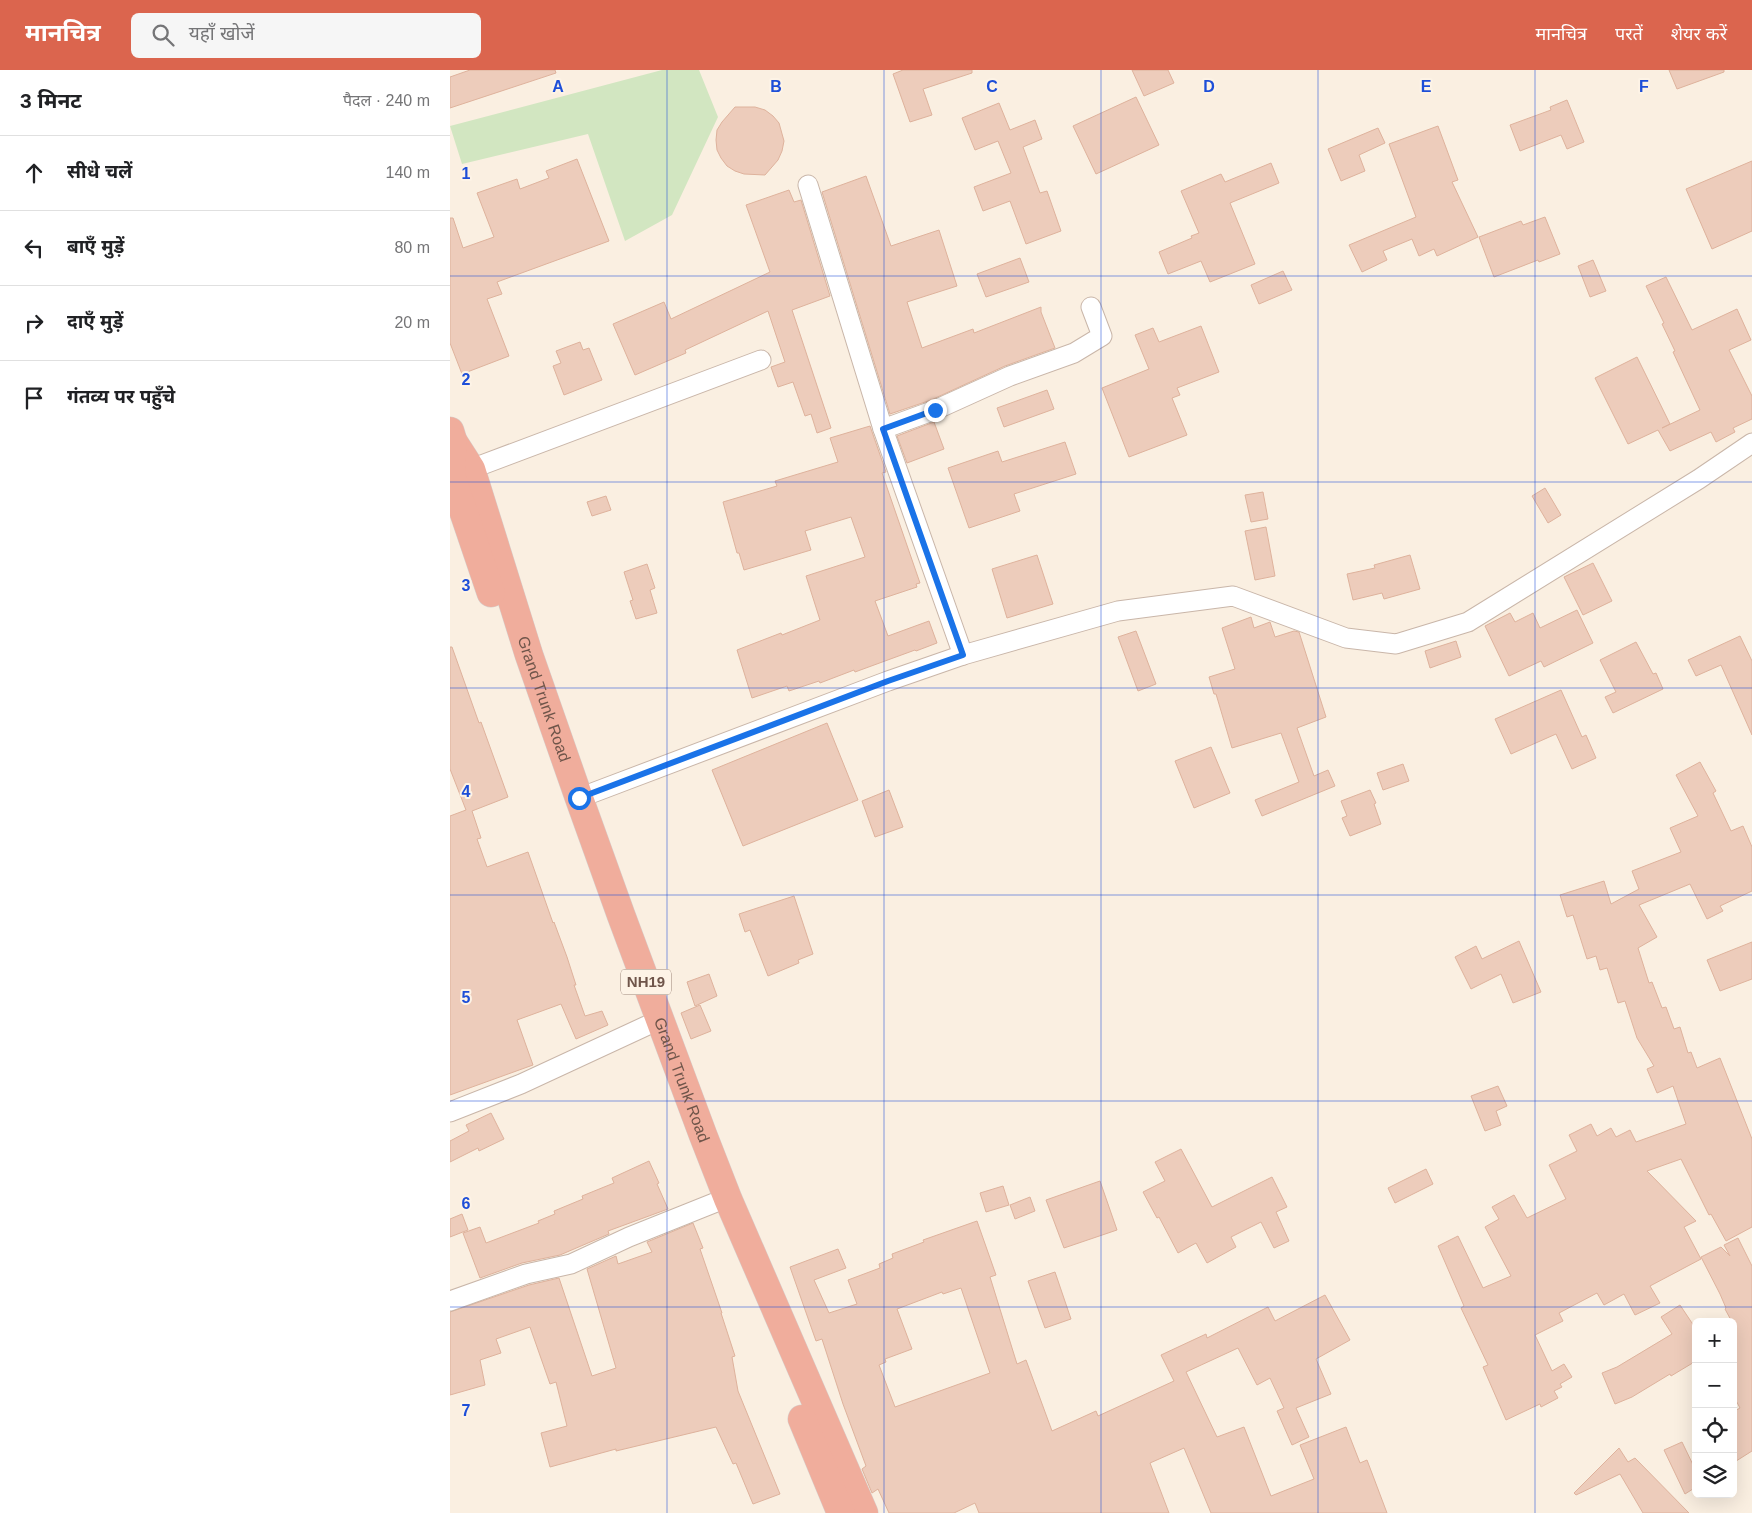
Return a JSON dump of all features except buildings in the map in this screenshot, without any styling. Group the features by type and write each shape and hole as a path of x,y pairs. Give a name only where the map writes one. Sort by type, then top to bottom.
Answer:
{"highway":[{"name":"Grand Trunk Road","path":"452,436 471,469 530,655 579,798 728,1199 864,1513"},
{"name":"Grand Trunk Road","path":"452,436 451,475 562,803 714,1203 841,1513"}],"street":[{"path":"808,186 883,429 963,655"},
{"path":"883,429 935,410 1010,376 1074,353 1102,336 1091,307"},
{"path":"471,469 761,360"},
{"path":"579,798 888,681 963,655 1118,611 1233,596 1346,638 1396,644 1468,622 1690,484 1752,443"},
{"path":"450,1112 521,1084 646,1026"},
{"path":"450,1301 526,1274 571,1264 714,1203"}],"green space":[{"path":"662,70 699,70 718,117 672,215 625,241 588,134 462,164 450,126"}],"route":[{"path":"579,798 888,681 963,655 883,429 935,410"}]}
